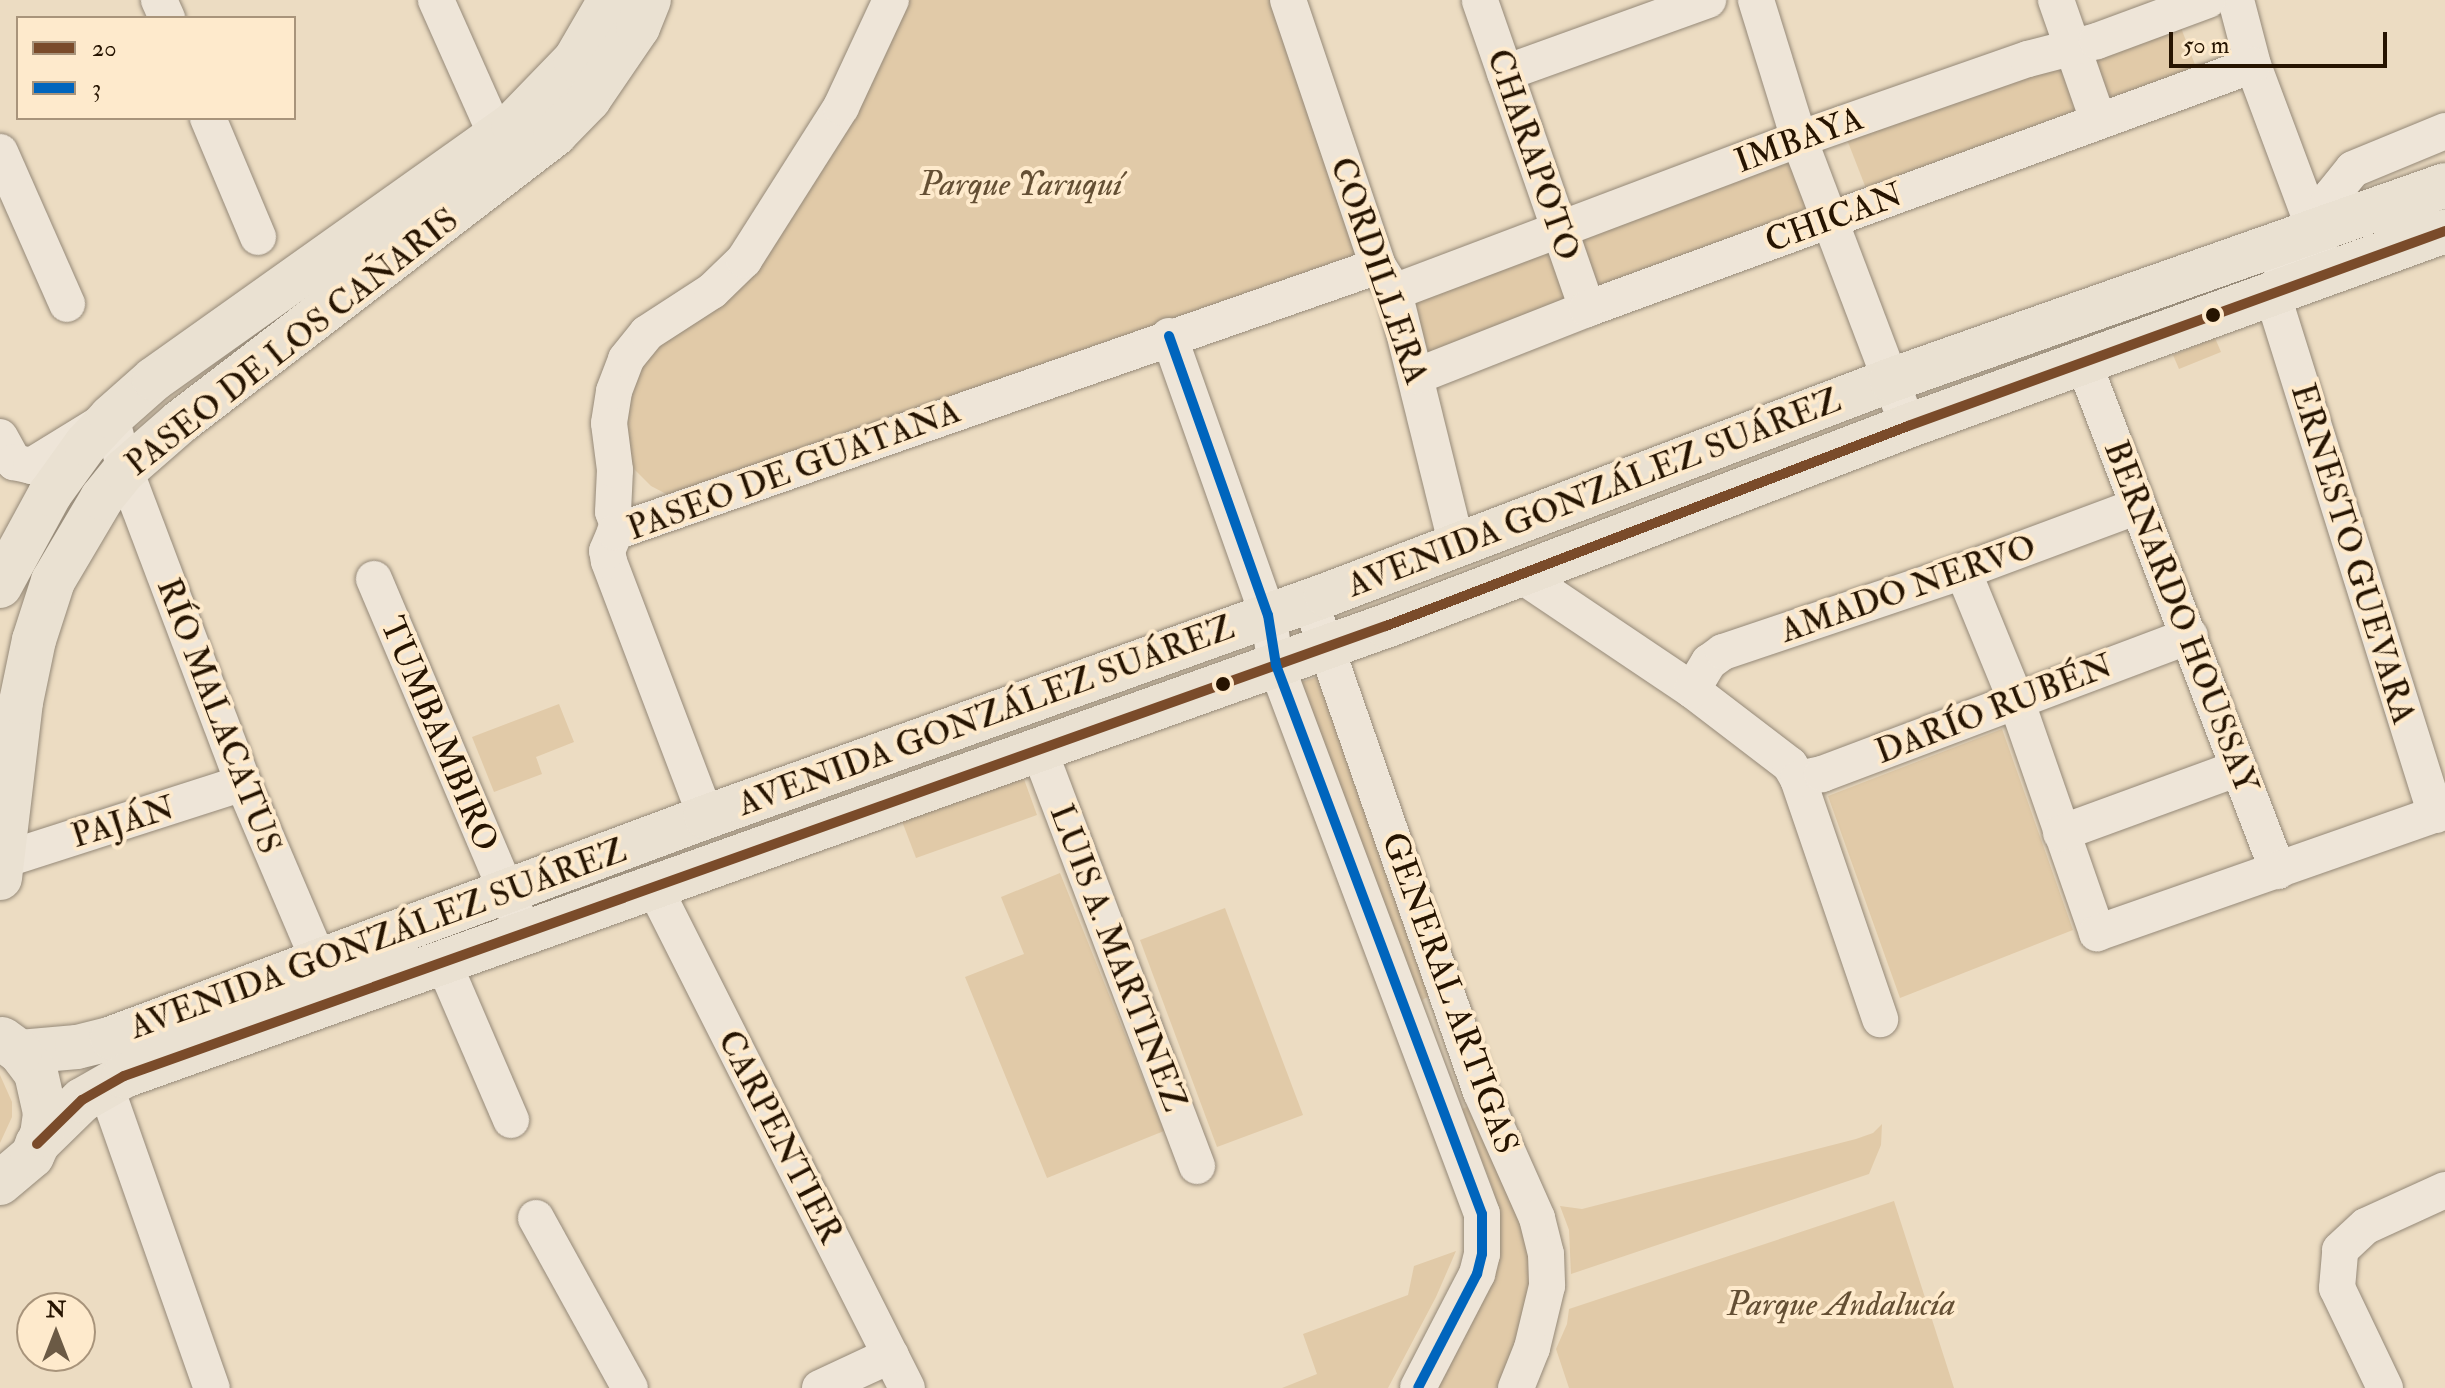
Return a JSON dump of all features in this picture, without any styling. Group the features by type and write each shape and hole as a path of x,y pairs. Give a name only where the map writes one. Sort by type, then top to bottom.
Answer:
{"main road":[{"name":"PASEO DE LOS CAÑARIS","path":"0,586 16,537 86,444 111,417 154,379 496,135 536,102 575,60 610,0"},
{"name":"PASEO DE LOS CAÑARIS","path":"1,866 21,702 34,640 53,581 95,507 125,470 180,422 555,134 589,99 638,27 649,0"},
{"name":"AVENIDA GONZÁLEZ SUÁREZ","path":"10,1045 77,1047 112,1038 505,890 1310,601 1891,380 2445,185"},
{"name":"AVENIDA GONZÁLEZ SUÁREZ","path":"23,1161 82,1100 105,1085 1276,665 1521,575 1908,426 2445,231"},
{"path":"0,1203 45,1113 43,1091 36,1073 10,1045"}],"street":[{"path":"436,0 496,135"},
{"path":"619,529 613,512 615,470 609,423 614,391 626,359 647,333 712,291 744,260 841,107 891,0"},
{"name":"CORDILLERA","path":"1288,0 1417,376 1457,546"},
{"path":"1505,73 1708,0"},
{"path":"1756,0 1799,139 1908,426"},
{"path":"2056,0 2098,120"},
{"name":"IMBAYA","path":"1386,279 1559,231 1799,139 2074,45 2097,41 2208,0"},
{"path":"2236,0 2253,65 2331,273"},
{"name":"CHARAPOTO","path":"1480,1 1587,309"},
{"name":"CHICAN","path":"1417,376 1587,309 2253,65"},
{"path":"209,120 258,237"},
{"path":"2272,293 2315,230 2332,195 2353,169 2445,131"},
{"path":"0,152 67,304"},
{"name":"PASEO DE GUATANA","path":"706,817 609,561 610,541 619,529 1169,336 1386,279"},
{"name":"ERNESTO GUEVARA","path":"2272,293 2440,813"},
{"name":"GENERAL ARTIGAS","path":"1169,336 1268,615 1276,665 1482,1214 1482,1254 1466,1296 1418,1388"},
{"name":"BERNARDO HOUSSAY","path":"2084,364 2278,871"},
{"path":"0,437 14,462 31,466 111,417"},
{"name":"RÍO MALACATUS","path":"111,417 125,470 243,783 318,959"},
{"name":"AMADO NERVO","path":"1692,690 1709,662 1723,652 1963,571 2138,506"},
{"path":"1963,571 2016,700 2097,933 2440,813"},
{"path":"1521,575 1692,690 1768,745 1790,765 1798,779 1880,1019"},
{"name":"TUMBAMBIRO","path":"374,579 524,933"},
{"name":"GENERAL ARTIGAS","path":"1310,601 1481,1092 1537,1218 1546,1254 1547,1286 1532,1348 1516,1388"},
{"name":"DARÍO RUBÉN","path":"1798,779 1822,774 2190,636"},
{"name":"LUIS A. MARTINEZ","path":"1039,750 1197,1166"},
{"path":"2061,833 2239,768"},
{"name":"PAJÁN","path":"1,866 243,783"},
{"name":"CARPENTIER","path":"654,887 907,1388"},
{"path":"443,962 511,1120"},
{"path":"105,1085 212,1388"},
{"path":"1443,1106 1481,1092"},
{"path":"2385,1388 2337,1288 2340,1250 2366,1226 2445,1190"},
{"path":"536,1218 630,1388"},
{"path":"1532,1348 1545,1388"},
{"path":"820,1388 891,1355"}],"green space":[{"name":"Parque Yaruquí","path":"902,0 1282,0 1370,261 672,497 651,486 634,469 624,448 626,398 636,366 689,315"},
{"path":"2180,25 2197,70 2103,101 2087,57"},
{"path":"2063,58 2081,115 1867,191 1846,137"},
{"path":"1795,150 1819,215 1593,298 1570,231"},
{"path":"1551,249 1573,304 1430,356 1410,302"},
{"path":"2215,338 2221,352 2179,369 2173,355"},
{"path":"1324,675 1433,994 1415,1004 1298,683"},
{"path":"559,704 574,742 536,757 542,774 494,792 472,737"},
{"path":"2002,729 2073,930 1900,998 1828,796"},
{"path":"1021,771 1037,815 916,858 900,816"},
{"path":"1060,873 1164,1131 1047,1178 965,977 1024,954 1001,897"},
{"path":"1225,908 1303,1115 1217,1147 1140,940"},
{"path":"0,1075 12,1102 12,1117 0,1143"},
{"path":"1472,1105 1530,1250 1532,1283 1527,1319 1496,1388 1434,1388 1497,1227 1493,1189 1462,1109"},
{"path":"1882,1124 1881,1145 1869,1174 1571,1274 1569,1230 1560,1206 1582,1209 1856,1139 1873,1133"},
{"name":"Parque Andalucía","path":"1894,1201 1954,1388 1569,1388 1556,1349 1567,1324 1569,1309"},
{"path":"1456,1251 1436,1297 1388,1388 1282,1388 1317,1374 1303,1334 1408,1295 1414,1266"}],"transit line":[{"name":"20","path":"37,1144 82,1100 124,1076 1386,626 1908,426 2445,231"},
{"name":"3","path":"1169,336 1268,615 1276,665 1482,1214 1482,1254 1477,1274 1418,1388"}]}
